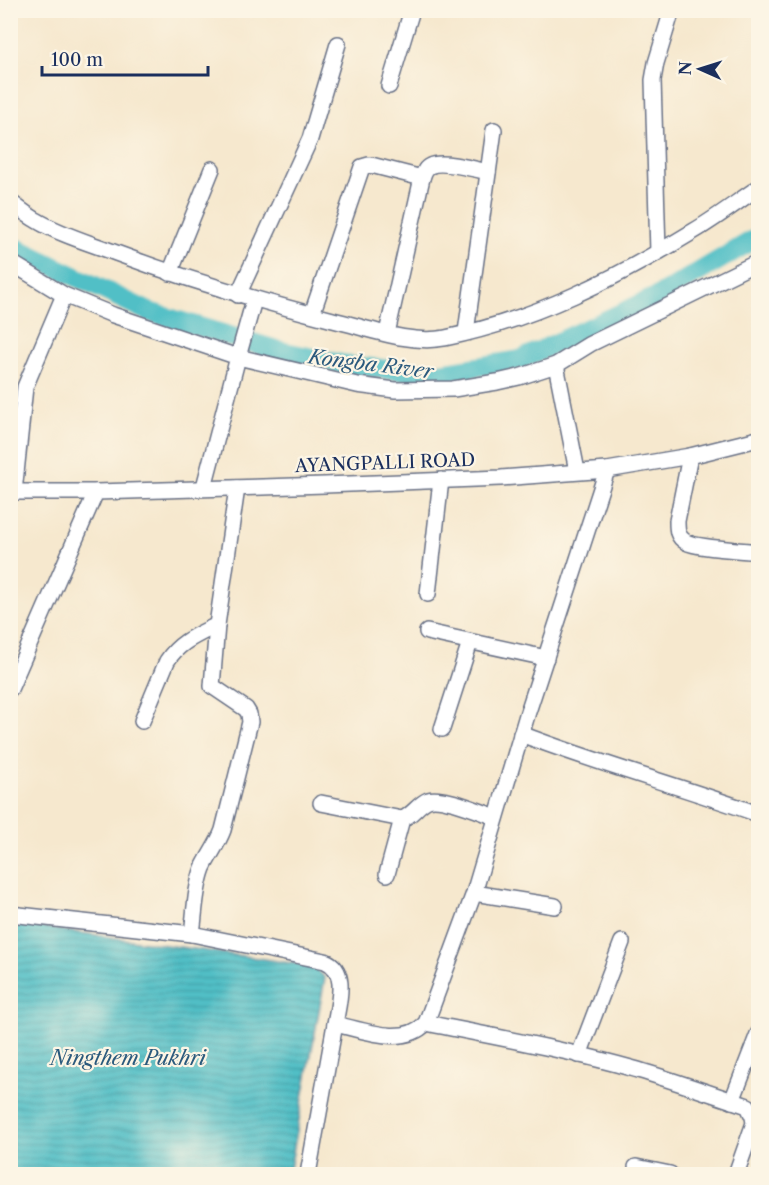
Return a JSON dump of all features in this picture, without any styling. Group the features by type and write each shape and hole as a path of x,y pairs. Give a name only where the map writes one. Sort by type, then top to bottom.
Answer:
{"street":[{"path":"388,86 412,10"},
{"path":"658,252 653,80 672,10"},
{"path":"237,295 310,139 338,44"},
{"path":"466,332 494,130"},
{"path":"387,333 422,178 429,166 440,164 488,172"},
{"path":"312,314 362,167 375,166 422,178"},
{"path":"170,273 212,169"},
{"path":"10,202 37,221 72,237 237,295 253,305 312,314 387,333 428,339 466,332 533,312 576,295 696,230 759,188"},
{"path":"10,262 64,295 113,315 357,385 406,390 453,389 489,384 556,365 591,344 759,262"},
{"path":"12,492 16,405 64,295"},
{"path":"204,487 253,305"},
{"path":"556,365 577,471"},
{"name":"AYANGPALLI ROAD","path":"12,492 237,488 441,480 607,470 690,456 759,439"},
{"path":"690,456 677,521 680,537 693,544 759,552"},
{"path":"335,1024 397,1037 419,1031 426,1023 474,892 521,734 607,470"},
{"path":"428,594 441,480"},
{"path":"192,934 198,885 204,865 220,840 250,722 246,709 212,686 217,625 237,488"},
{"path":"10,689 96,492"},
{"path":"142,721 173,652 192,637 217,625"},
{"path":"427,632 546,658"},
{"path":"442,729 470,642"},
{"path":"521,734 585,758 663,781 759,814"},
{"path":"321,803 402,819 410,816 421,805 433,799 441,799 496,817"},
{"path":"387,874 402,819"},
{"path":"474,892 555,906"},
{"path":"10,914 192,934 332,964 338,971 340,983 335,1024 308,1174"},
{"path":"579,1055 622,942"},
{"path":"426,1023 639,1070 748,1106 753,1117 752,1131 736,1174"},
{"path":"732,1101 759,1034"},
{"path":"636,1167 670,1174"}],"water":[{"name":"Ningthem Pukhri","path":"11,923 313,966 325,978 289,1174 11,1174"}],"waterway":[{"name":"Kongba River","path":"10,245 149,312 280,351 351,366 433,374 520,360 660,295 758,237"}]}
